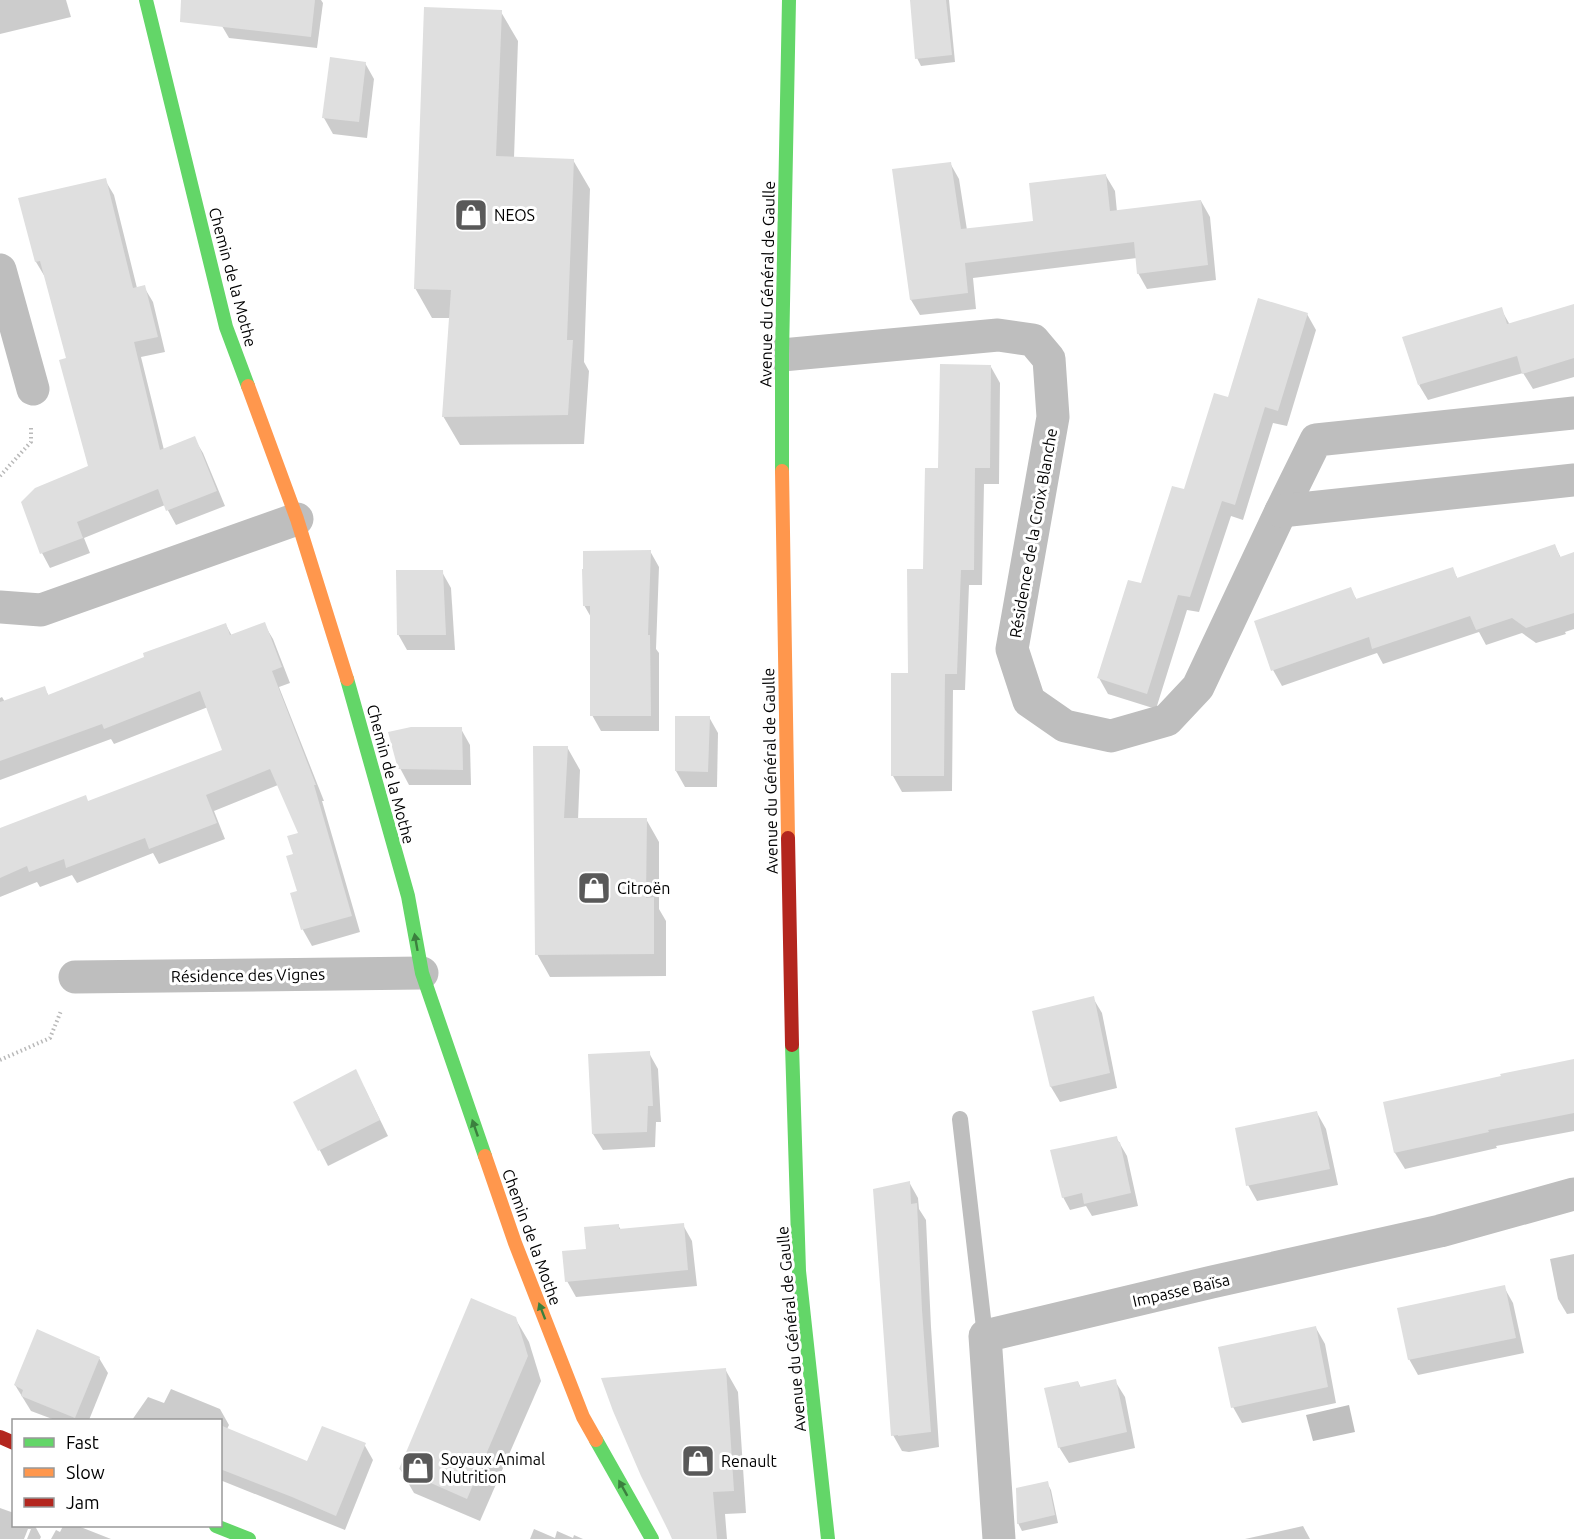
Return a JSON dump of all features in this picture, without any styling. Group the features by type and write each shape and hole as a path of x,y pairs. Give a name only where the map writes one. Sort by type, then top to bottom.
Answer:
{"street":[{"name":"Chemin de la Mothe","path":"146,0 226,327 297,519 353,699 408,896 422,973 515,1244 583,1417 652,1539"},
{"name":"Avenue du Général de Gaulle","path":"789,0 782,355 789,957 800,1271 828,1539"},
{"path":"0,270 33,389"},
{"name":"Résidence de la Croix Blanche","path":"782,355 998,335 1033,340 1049,360 1053,417 1012,649 1029,701 1065,726 1111,736 1167,720 1198,687 1316,440 1574,413"},
{"path":"1281,511 1574,480"},
{"path":"0,582 2,594 0,607 41,610 297,519"},
{"name":"Résidence des Vignes","path":"75,977 422,973"},
{"name":"Impasse Baïsa","path":"986,1336 1440,1231 1574,1194"},
{"path":"986,1336 999,1539"},
{"path":"219,1527 249,1539"}],"lane":[{"path":"960,1119 986,1336"}],"path":[{"path":"0,476 31,442 33,389"},
{"path":"0,1060 50,1038 75,977"}],"shaded area":[{"path":"1349,1405 1355,1432 1313,1441 1306,1415"}],"building":[{"path":"181,0 315,0 311,37 180,22"},
{"path":"910,0 946,0 952,55 915,59"},
{"path":"424,7 502,10 496,156 574,159 567,340 573,340 568,415 442,417 451,290 414,289"},
{"path":"330,57 366,62 359,122 322,118"},
{"path":"951,162 961,229 1033,221 1029,183 1106,174 1110,211 1201,200 1208,265 1137,274 1134,242 965,263 968,293 910,300 892,169"},
{"path":"106,178 133,288 145,285 158,337 134,342 160,450 195,436 217,491 166,511 158,489 77,522 83,538 40,554 21,502 35,488 88,466 59,360 66,358 40,261 35,262 18,198"},
{"path":"1258,298 1308,313 1278,411 1265,407 1235,505 1222,501 1190,597 1178,595 1147,694 1097,678 1128,580 1141,583 1172,486 1184,489 1214,393 1228,397"},
{"path":"1574,304 1574,358 1522,374 1517,356 1418,385 1402,337 1502,307 1507,324"},
{"path":"940,364 991,365 990,468 975,468 974,570 961,570 957,674 945,674 944,776 891,776 891,673 908,673 907,569 923,569 925,468 938,468"},
{"path":"1555,544 1560,557 1574,552 1574,613 1526,628 1512,618 1476,630 1470,616 1372,649 1369,637 1271,671 1254,621 1351,587 1356,599 1453,567 1457,578"},
{"path":"651,550 648,635 650,635 651,716 590,716 590,606 583,606 583,551"},
{"path":"396,570 443,570 446,635 397,635"},
{"path":"265,622 282,667 272,671 316,785 314,785 352,916 301,930 290,893 297,891 286,856 293,854 287,836 298,833 270,769 206,795 217,823 149,849 145,838 66,868 64,859 29,872 27,866 0,878 0,828 86,795 88,801 222,750 200,691 104,729 102,724 0,761 0,702 45,686 48,695 144,657 143,653 226,623 230,635"},
{"path":"675,716 710,716 708,772 675,771"},
{"path":"411,727 462,727 463,770 398,769 388,732"},
{"path":"533,746 568,746 564,818 647,818 646,898 654,897 654,954 535,955"},
{"path":"1094,996 1110,1073 1050,1087 1032,1011"},
{"path":"650,1051 653,1106 648,1106 647,1132 592,1134 588,1054"},
{"path":"1574,1059 1574,1113 1488,1130 1489,1132 1394,1153 1383,1102"},
{"path":"356,1069 380,1120 318,1151 293,1102"},
{"path":"1317,1111 1330,1169 1246,1186 1235,1128"},
{"path":"1117,1136 1131,1193 1084,1204 1082,1193 1062,1198 1050,1150"},
{"path":"910,1181 911,1204 917,1203 931,1432 891,1436 873,1189"},
{"path":"684,1223 688,1270 565,1282 562,1251 586,1249 584,1227 619,1224 619,1229"},
{"path":"1505,1285 1516,1338 1408,1360 1397,1308"},
{"path":"471,1298 516,1317 528,1356 467,1499 399,1469"},
{"path":"1316,1326 1328,1387 1231,1408 1218,1347"},
{"path":"37,1329 100,1357 75,1418 21,1396 23,1390 14,1385"},
{"path":"726,1368 734,1491 713,1492 717,1539 672,1539 641,1476 601,1378"},
{"path":"1116,1379 1127,1432 1058,1448 1044,1388 1078,1381 1080,1387"},
{"path":"222,1426 307,1461 322,1426 366,1443 336,1516 222,1470"},
{"path":"1048,1481 1055,1515 1017,1524 1016,1488"}],"traffic: fast":[{"path":"146,0 226,327 248,386"},
{"path":"782,471 789,0"},
{"path":"347,679 408,896 422,973 485,1156"},
{"path":"792,1045 799,1271 828,1539"},
{"path":"596,1440 652,1539"},
{"path":"219,1527 249,1539"}],"traffic: slow":[{"path":"248,386 297,519 347,679"},
{"path":"782,471 788,838"},
{"path":"485,1156 515,1243 583,1417 596,1440"}],"traffic: jam":[{"path":"788,838 792,1045"},
{"path":"0,1437 12,1442"}],"place":[{"name":"NEOS","path":"471,215"},
{"name":"Citroën","path":"594,888"},
{"name":"Renault","path":"698,1461"},
{"name":"Soyaux Animal Nutrition","path":"418,1468"}]}
